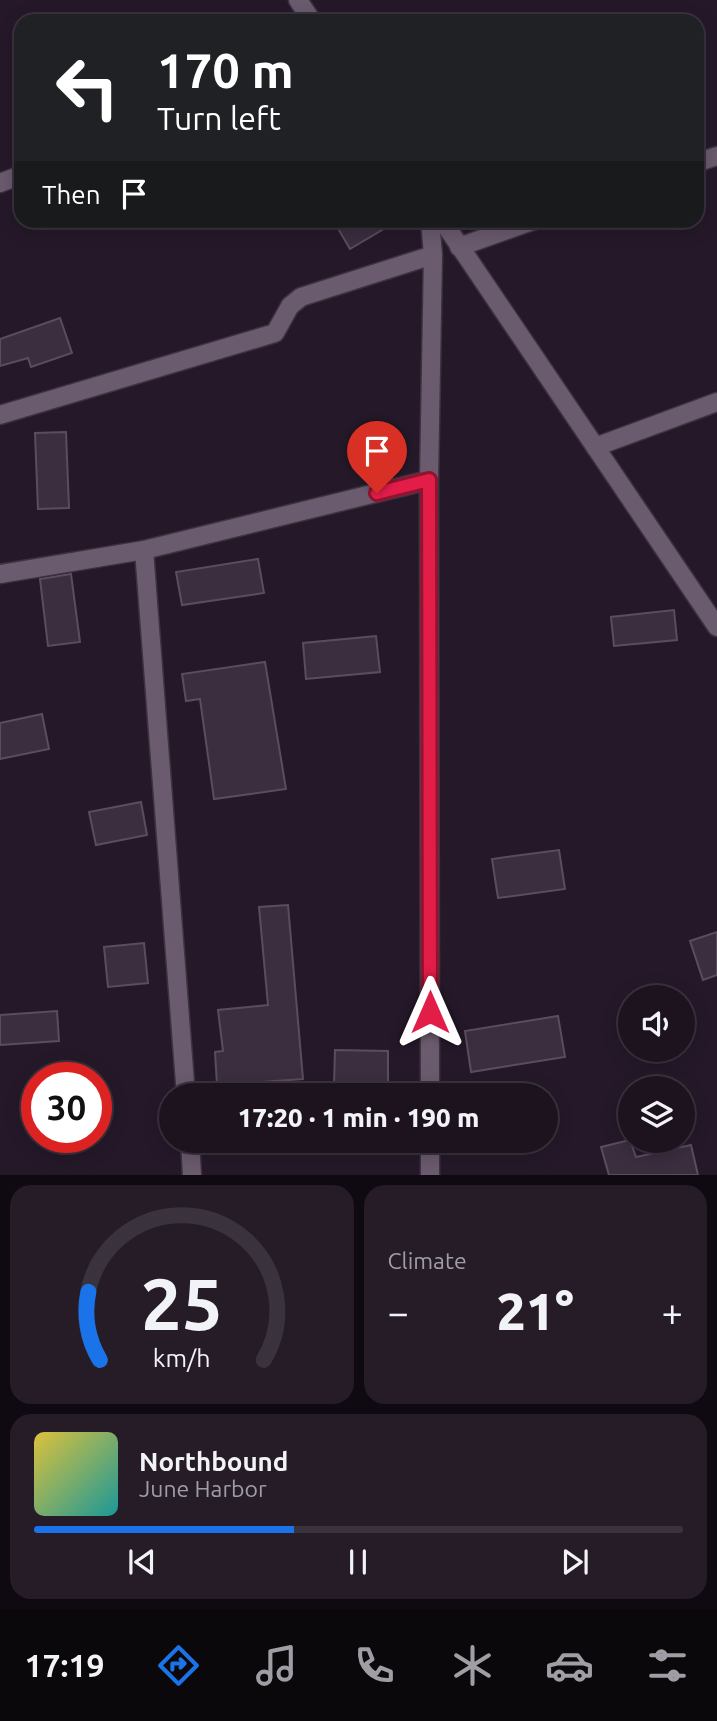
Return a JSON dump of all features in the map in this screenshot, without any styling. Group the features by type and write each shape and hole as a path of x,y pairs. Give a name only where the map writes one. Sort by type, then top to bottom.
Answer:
{"street":[{"path":"430,1083 429,480 433,255 431,228"},
{"path":"447,228 717,627"},
{"path":"460,247 513,228"},
{"path":"0,415 275,333 290,306 301,297 433,255"},
{"path":"595,447 717,402"},
{"path":"0,574 144,550 429,480"},
{"path":"144,550 185,1083"},
{"path":"191,1153 192,1175"},
{"path":"430,1153 430,1175"}],"building":[{"path":"338,228 385,228 350,249"},
{"path":"60,318 72,353 31,367 28,358 0,366 0,339"},
{"path":"66,432 69,508 38,509 35,433"},
{"path":"258,559 264,593 182,605 176,572"},
{"path":"71,574 80,642 48,646 40,579"},
{"path":"674,610 677,640 614,646 611,617"},
{"path":"376,636 380,672 306,679 303,643"},
{"path":"265,662 286,789 214,799 200,699 186,701 182,674"},
{"path":"42,714 49,749 0,759 0,723"},
{"path":"141,802 147,835 96,845 89,812"},
{"path":"559,850 565,889 498,898 492,859"},
{"path":"288,905 303,1079 217,1083 215,1052 223,1051 218,1010 268,1005 259,907"},
{"path":"717,932 717,975 703,980 690,941"},
{"path":"144,943 148,983 108,987 104,947"},
{"path":"57,1011 59,1041 0,1045 0,1015"},
{"path":"558,1016 565,1057 471,1072 465,1031"},
{"path":"335,1050 388,1051 388,1083 334,1083"},
{"path":"618,1143 618,1153 635,1153 636,1157 654,1153 693,1153 698,1175 609,1175 601,1147"}],"route":[{"path":"377,493 429,480 430,1012"}]}
